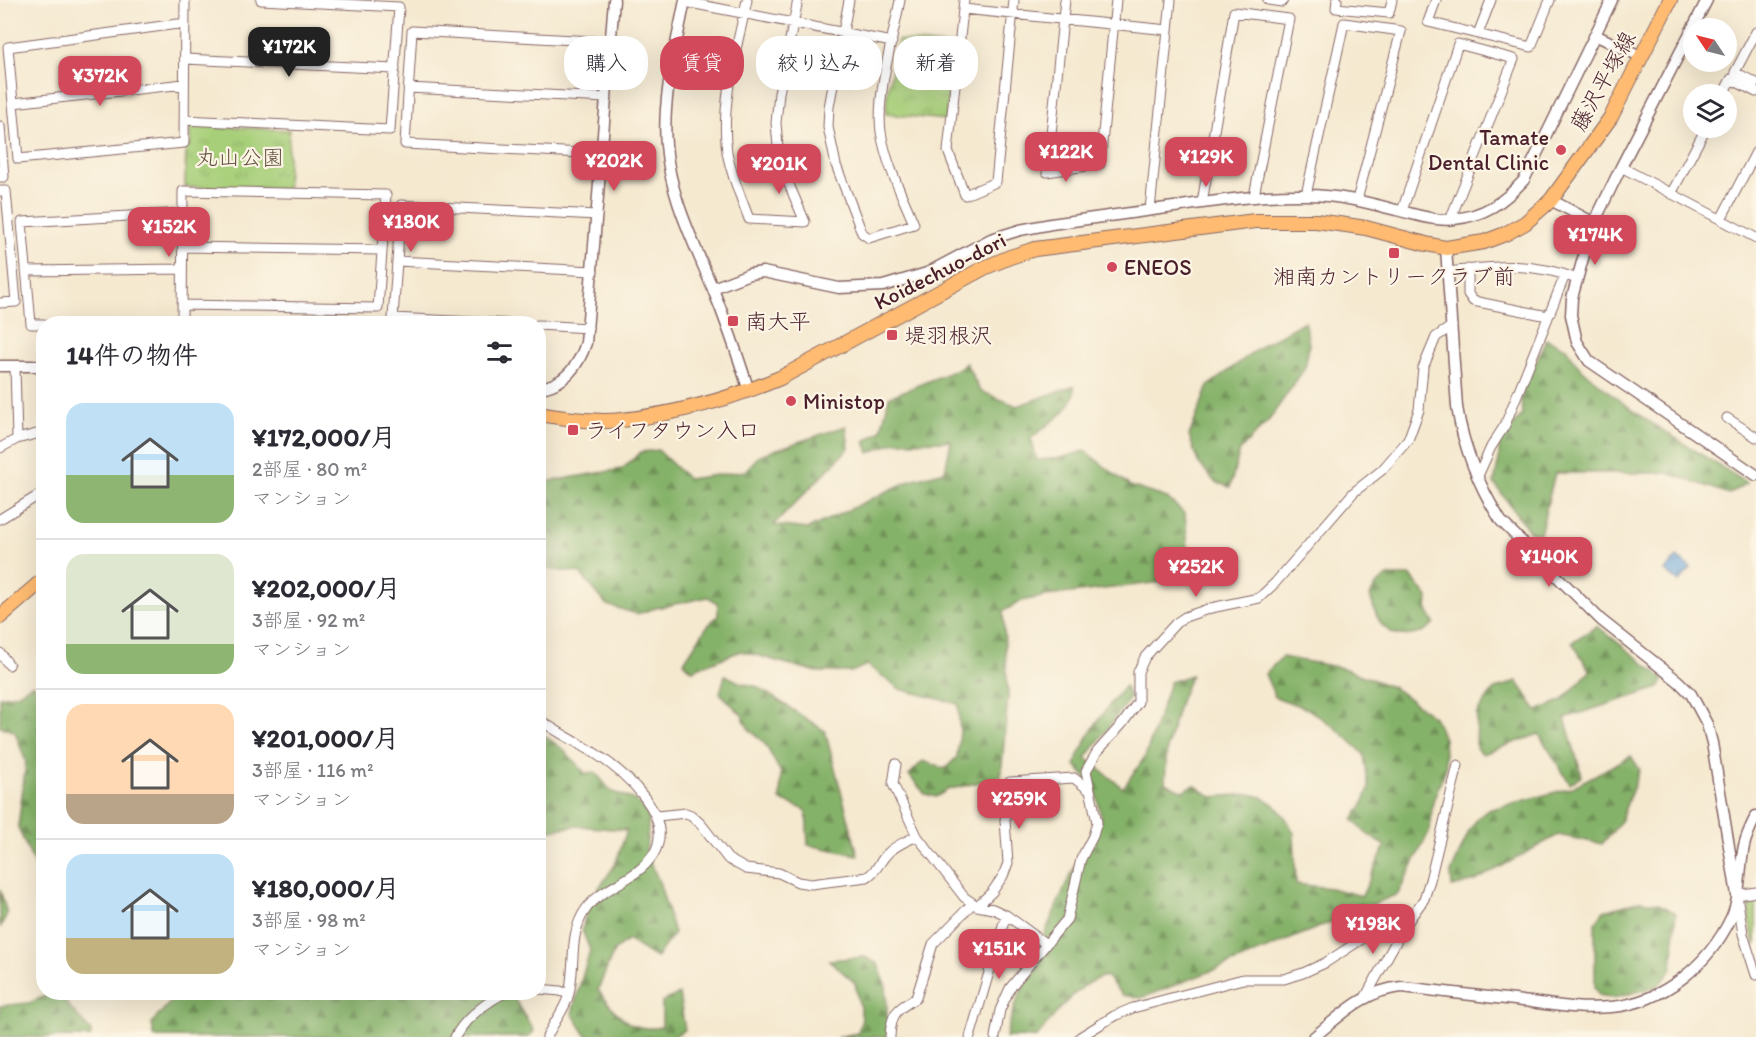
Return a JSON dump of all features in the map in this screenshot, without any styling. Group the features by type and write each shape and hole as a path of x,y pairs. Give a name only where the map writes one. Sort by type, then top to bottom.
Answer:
{"main road":[{"name":"藤沢平塚線","path":"1446,248 1484,242 1505,234 1525,224 1551,200 1611,117 1670,0"},
{"name":"Koidechuo-dori","path":"546,415 587,421 622,420 683,409 749,391 780,378 984,268 1035,249 1226,223 1286,220 1366,228 1446,248"},
{"path":"0,617 36,586"}],"street":[{"path":"185,0 185,23 185,59 184,143 18,159 8,47 185,23"},
{"path":"184,120 390,130 399,7 261,0"},
{"path":"612,36 614,0"},
{"path":"747,0 729,87 725,131 727,153 733,176 749,219 805,222 785,175 778,147 776,123 779,93 798,0"},
{"path":"849,0 829,107 828,127 836,165 862,233 869,238 914,224 886,152 881,132 880,112 883,90 900,0"},
{"path":"1014,0 1013,14 996,182 965,195 948,151 963,4 1013,14 1168,30"},
{"path":"1065,0 1047,172 1100,164 1116,0"},
{"path":"1150,210 1171,0"},
{"path":"1268,0 1282,2 1283,0"},
{"path":"1337,0 1336,8 1389,14 1392,0"},
{"path":"1436,0 1428,22 1531,47 1550,0"},
{"path":"1478,34 1491,0"},
{"path":"712,288 749,274 763,272 839,288 883,286 927,273 992,239 1020,230 1254,196 1306,195 1357,200 1429,218 1450,220 1472,217 1491,209 1509,197 1524,180 1612,0"},
{"path":"1707,0 1594,223 1576,279 1572,298 1572,322 1577,342 1589,361 1756,475"},
{"path":"749,391 712,288 678,209 670,177 665,117 685,1 892,42"},
{"path":"1202,203 1234,12 1289,18 1254,196"},
{"path":"1306,195 1344,23 1401,31 1357,200"},
{"path":"564,39 412,31 405,144 602,154"},
{"path":"1756,32 1735,72 1756,83"},
{"path":"1595,35 1642,57"},
{"path":"1402,211 1458,44 1514,59 1450,220"},
{"path":"185,59 395,69"},
{"path":"1728,84 1731,79 1756,92"},
{"path":"13,103 184,84"},
{"path":"408,88 607,98"},
{"path":"546,387 561,380 572,370 581,357 586,343 608,90"},
{"path":"0,126 4,177 0,177"},
{"path":"1671,194 1701,138"},
{"path":"1721,219 1756,152"},
{"path":"1621,167 1756,238"},
{"path":"0,192 6,191 16,302 0,303"},
{"path":"182,305 378,308 386,195 183,191 183,247 182,269 182,305 182,316"},
{"path":"1551,200 1594,223"},
{"path":"393,316 401,205 597,215"},
{"path":"36,324 31,324 22,222 183,213"},
{"path":"0,247 11,247"},
{"path":"183,247 382,250"},
{"path":"1446,248 1460,427 1488,502 1515,536 1600,620 1678,681 1691,694 1707,724 1712,743 1743,934 1756,975"},
{"path":"397,261 593,271"},
{"path":"1448,272 1502,265 1526,266 1552,270 1576,279"},
{"path":"26,271 182,269"},
{"path":"1468,269 1468,294 1473,301 1548,316"},
{"path":"1478,476 1491,447 1505,425 1565,275"},
{"path":"546,325 588,328"},
{"path":"995,1037 1000,1010 1010,988 1067,919 1081,859 1094,836 1097,822 1086,771 1097,752 1138,702 1138,672 1145,657 1176,623 1185,617 1211,608 1259,598 1275,584 1354,492 1382,470 1408,440 1419,410 1423,368 1436,337 1452,326"},
{"path":"0,366 36,366"},
{"path":"15,366 17,439"},
{"path":"1727,418 1756,437"},
{"path":"0,448 17,439 36,434"},
{"path":"0,519 36,497"},
{"path":"0,653 9,665"},
{"path":"546,725 611,765 651,805 657,816 659,832 654,853 638,871 596,898 586,908 574,936 569,994 566,1004 547,1037"},
{"path":"896,764 893,784 918,836 947,877 974,905 993,909 1006,915 1046,944"},
{"path":"1366,996 1404,927 1424,899 1458,765"},
{"path":"890,1037 891,1020 898,1008 916,998 933,944 974,905 992,892 1004,876 1008,863 1005,820 1010,782 1074,778 1089,790"},
{"path":"657,816 686,813 691,815 701,824 722,853 736,865 746,869 779,873 798,882 811,884 867,877 873,874 887,854 898,845 918,836"},
{"path":"1314,1037 1366,996 1389,988 1402,987 1587,1008 1624,1005 1658,994 1680,981 1696,967 1730,920 1737,895 1744,845 1756,816"},
{"path":"1737,895 1756,892"},
{"path":"970,1037 1006,915"},
{"path":"1080,1037 1114,1016 1133,1008 1243,979 1284,979 1303,973 1326,963 1376,930 1401,921 1404,927"},
{"path":"546,990 569,994"},
{"path":"455,1037 475,1013 492,1000"}],"green space":[{"path":"894,60 894,90 949,90 946,120 886,114 887,94"},
{"name":"丸山公園","path":"193,125 289,130 287,189 185,187 186,147 190,146 190,127"},
{"path":"1305,321 1309,344 1305,368 1269,420 1240,450 1230,487 1215,482 1198,462 1189,436 1208,386 1263,345"},
{"path":"1546,339 1566,348 1579,367 1648,421 1747,483 1729,494 1668,473 1555,473 1540,534 1529,531 1494,483 1499,459 1499,441 1522,415 1521,396"},
{"path":"966,363 980,391 1017,406 1074,386 1074,395 1066,409 1031,438 1037,460 1060,458 1085,451 1130,486 1167,498 1185,514 1190,571 1178,580 1046,596 1022,601 1003,611 1008,696 1001,777 947,790 936,797 925,794 909,775 923,761 945,769 957,757 960,732 958,704 900,689 867,665 851,672 817,672 741,651 692,670 684,662 706,628 718,615 718,604 708,597 637,614 607,605 580,573 546,569 546,482 622,469 641,452 658,450 688,479 745,471 760,455 846,426 849,448 774,525 808,529 911,480 945,471 951,441 895,442 869,453 865,441 881,431 889,397 958,369"},
{"path":"1388,576 1411,576 1428,598 1427,611 1434,623 1429,628 1417,634 1403,635 1389,631 1383,626 1370,596 1376,585"},
{"path":"1597,626 1664,679 1659,688 1565,718 1582,776 1570,784 1539,734 1483,754 1476,748 1477,713 1493,690 1517,681 1537,711 1563,700 1590,671 1572,642"},
{"path":"1282,657 1343,668 1394,688 1434,717 1439,726 1444,739 1446,768 1433,801 1429,832 1398,894 1240,960 1141,998 1122,995 1106,976 1096,979 1068,1000 1037,1037 1006,1037 1011,1018 1056,906 1101,816 1095,788 1075,765 1096,723 1125,686 1130,698 1086,758 1123,788 1145,757 1170,682 1191,675 1180,701 1167,748 1165,783 1183,791 1194,785 1212,797 1250,794 1262,797 1276,806 1294,833 1296,884 1330,888 1362,896 1385,846 1367,834 1353,820 1369,789 1364,754 1337,729 1308,709 1275,697 1265,674"},
{"path":"725,675 741,683 758,687 825,731 858,855 808,845 806,810 780,800 781,773 765,744 748,728 742,715 720,693"},
{"path":"33,684 36,687 36,868 18,828 26,762 15,732 0,726 0,697 17,694"},
{"path":"546,737 563,749 585,773 595,772 611,791 635,800 649,814 646,854 659,881 674,933 656,958 628,940 614,951 598,990 624,1020 640,1027 650,1028 662,1027 662,1002 679,994 685,1030 672,1037 587,1037 572,1013 590,950 582,930 589,902 615,865 627,830 575,826 546,831"},
{"path":"1631,756 1640,770 1619,824 1602,844 1558,835 1475,881 1452,887 1451,873 1470,829 1488,810 1571,788"},
{"path":"0,889 7,914 0,928"},
{"path":"1756,894 1756,946 1750,926 1749,912 1752,899"},
{"path":"1640,901 1657,903 1676,913 1672,969 1658,986 1614,998 1599,995 1595,988 1595,923 1604,911"},
{"path":"865,957 878,964 886,987 888,1037 837,1037 858,1033 862,1018 855,983 829,960"},
{"path":"36,1000 63,1000 91,1031 91,1037 0,1037 0,1006 29,1003"},
{"path":"172,1000 515,1000 534,1031 529,1037 154,1037 152,1023"}],"water":[{"path":"1677,557 1691,568 1679,582 1665,571"}],"place":[{"name":"Tamate Dental Clinic","path":"1561,150"},
{"name":"湘南カントリークラブ前","path":"1394,253"},
{"name":"ENEOS","path":"1112,267"},
{"name":"南大平","path":"733,321"},
{"name":"堤羽根沢","path":"892,335"},
{"name":"Ministop","path":"791,401"},
{"name":"ライフタウン入口","path":"573,430"}]}
